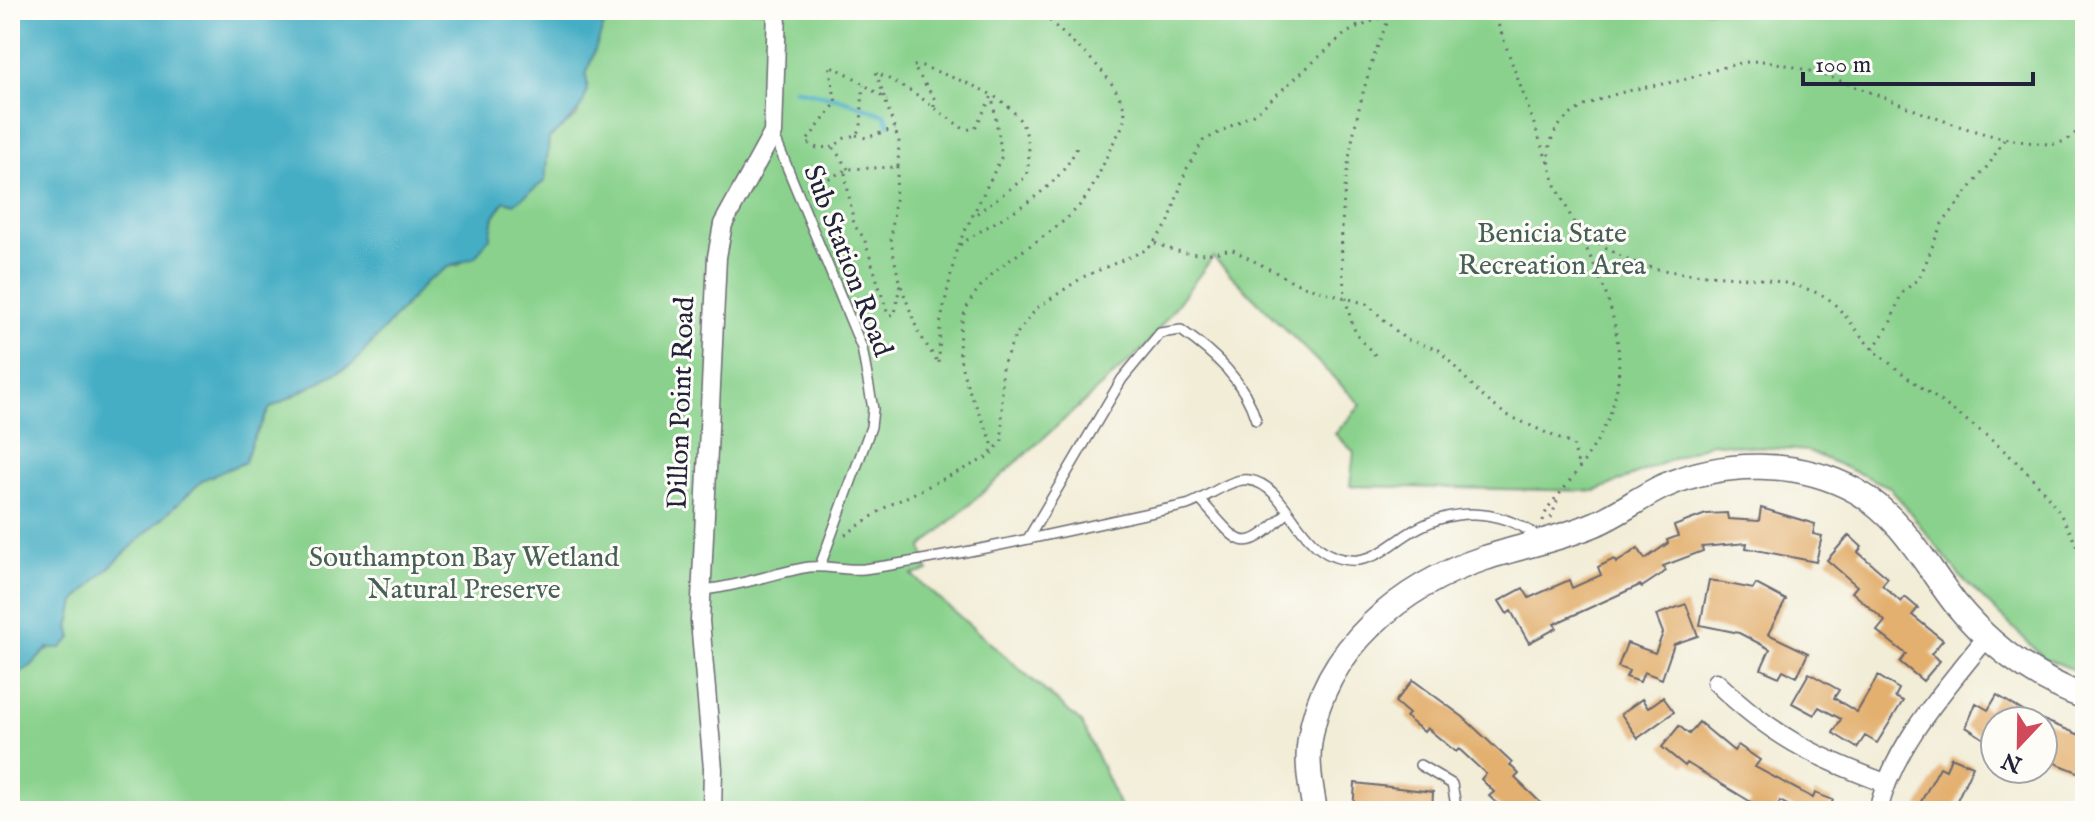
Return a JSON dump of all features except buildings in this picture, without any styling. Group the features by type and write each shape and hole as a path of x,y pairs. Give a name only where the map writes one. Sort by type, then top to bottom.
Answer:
{"street":[{"name":"Dillon Point Road","path":"712,811 713,769 701,653 717,257 723,224 773,133 777,10"},
{"path":"1315,811 1310,740 1322,697 1343,659 1369,625 1403,596 1442,574 1595,524 1636,500 1701,473 1747,466 1804,472 1856,491 1894,521 1986,638 2058,688 2085,697"},
{"path":"1878,811 1885,783 1918,724 1986,638"},
{"path":"1716,682 1748,713 1786,741 1885,783"}],"lane":[{"name":"Sub Station Road","path":"773,133 862,348 873,409 871,427 820,566"},
{"path":"1029,537 1122,379 1160,333 1181,330 1230,371 1249,396 1256,420"},
{"path":"702,590 736,587 769,575 820,566 859,569 1029,537 1201,501 1226,486 1249,480 1264,487 1314,546 1335,557 1357,560 1378,555 1432,522 1473,512 1520,523 1544,541"},
{"path":"1201,501 1238,540 1249,542 1258,540 1288,512"},
{"path":"1420,765 1452,784 1457,811"}],"path":[{"path":"990,456 992,442 960,362 960,332 967,306 999,267 1045,237 1078,208 1124,120 1121,102 1094,60 1061,35 1040,10"},
{"path":"1357,27 1360,10"},
{"path":"829,546 886,507 990,456 1002,440 1002,367 1015,336 1026,321 1066,287 1138,256 1155,243 1168,224 1186,170 1203,141 1257,112 1320,53 1357,27 1398,10"},
{"path":"1493,10 1551,170 1610,304 1619,355 1612,409 1598,441 1547,507 1544,541"},
{"path":"1375,355 1356,334 1347,297 1342,246 1350,154 1369,65 1391,15"},
{"path":"1551,170 1549,150 1558,127 1587,104 1625,91 1755,62 1767,61 1827,77 1981,134 2054,144 2066,141 2085,125"},
{"path":"863,85 861,126 856,135 833,147 817,148 806,139 836,103 829,65 863,85 887,100"},
{"path":"934,107 934,98 913,66 963,80 1012,108 1024,125 1029,166 1026,177 1016,188 969,219"},
{"path":"876,72 934,107 959,128 970,130 981,121 992,96 1002,156 957,247 940,325 939,364 918,332 900,283 891,242 899,142 876,72"},
{"path":"856,135 866,138 895,128"},
{"path":"1873,349 1890,324 1901,294 1920,277 1941,225 1990,163 2005,138"},
{"path":"957,247 985,226 1018,210 1044,192 1065,169 1078,145"},
{"path":"833,147 846,171 854,225 864,238 891,317 900,283"},
{"path":"800,192 846,171 898,167"},
{"path":"1576,227 1620,256 1647,266 1764,280 1822,295 1873,349 2009,454 2061,514 2085,571"},
{"path":"1155,243 1189,255 1210,255 1231,249 1300,285 1347,297 1381,314 1405,339 1439,350 1474,389 1505,414 1532,429 1566,439 1573,445 1579,468"}],"green space":[{"name":"Benicia State Recreation Area","path":"609,10 2085,10 2085,674 2044,658 1960,576 1890,487 1808,451 1711,443 1596,491 1350,486 1354,452 1335,434 1361,405 1213,257 1145,347 922,547 928,571 912,575 1082,723 1122,811 10,811 10,678 53,646 72,638 69,626 75,602 204,479 245,462 251,443 270,408 353,364 426,282 448,267 459,265 490,237 494,216 505,201 545,181 549,138 577,116 586,75"}],"water":[{"path":"10,10 609,10 586,75 583,103 571,119 549,138 545,181 514,204 505,201 494,216 490,237 475,257 448,267 426,282 353,364 270,408 251,443 245,462 204,479 75,602 69,628 72,638 61,648 48,648 31,666 10,678"}],"waterway":[{"path":"794,89 838,98 885,115 889,124"}],"park label":[{"name":"Southampton Bay Wetland Natural Preserve","path":"464,574"}]}
